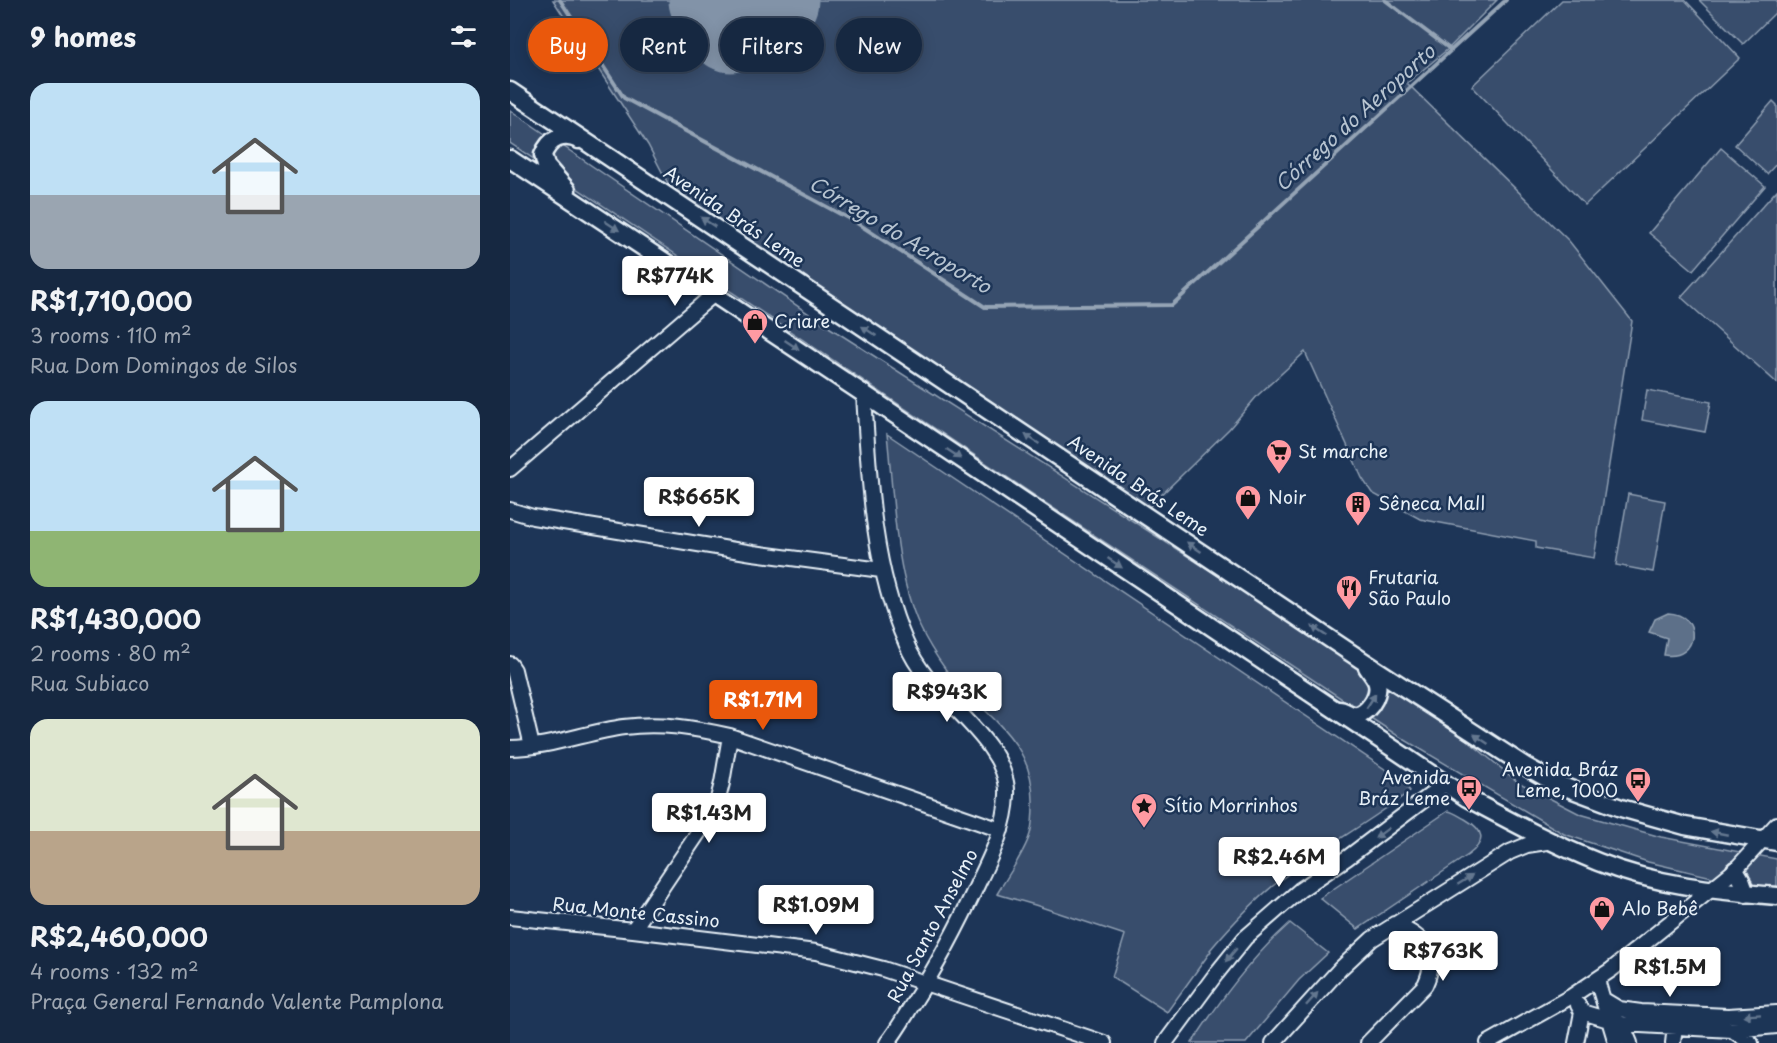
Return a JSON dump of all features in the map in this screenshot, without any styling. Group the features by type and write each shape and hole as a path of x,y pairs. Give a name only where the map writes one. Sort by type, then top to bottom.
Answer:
{"main road":[{"name":"Avenida Brás Leme","path":"510,91 1500,751 1557,784 1621,808 1666,821 1769,841"},
{"path":"588,210 546,166 543,155 553,141 563,136 571,136 606,154"},
{"path":"510,159 1445,784 1507,820 1599,863 1711,891 1777,896"},
{"path":"1332,709 1343,710 1354,715 1363,712 1373,703 1377,682 1363,661"},
{"path":"1735,870 1742,880 1746,894"}],"street":[{"path":"510,469 714,294"},
{"name":"Rua Santo Anselmo","path":"864,394 881,570 899,626 916,663 934,688 991,748 1005,779 1008,794 1001,830 963,916 926,983 887,1043"},
{"path":"510,510 533,518 765,555 881,570"},
{"path":"510,664 514,670 532,746"},
{"path":"510,748 532,746 625,727 666,725 698,729 730,736 1001,830"},
{"path":"633,930 718,799 730,736"},
{"path":"1165,1043 1245,938 1300,890 1347,858 1445,784"},
{"path":"1488,1043 1597,980 1711,891 1769,841 1777,824"},
{"path":"1273,1043 1340,969 1372,939 1510,852 1527,845 1553,841"},
{"name":"Rua Monte Cassino","path":"510,917 816,952 883,969 1104,1043"},
{"path":"1368,1043 1425,985 1430,974 1432,962 1429,951 1422,940 1395,924"},
{"path":"1597,980 1615,1023 1630,1043"},
{"path":"1572,996 1582,1012 1615,1023 1676,1021 1777,1026"},
{"path":"1604,1000 1626,1011 1676,1021"},
{"path":"1576,1043 1582,1012"},
{"path":"1730,1023 1777,1013"},
{"path":"1673,1043 1676,1021"},
{"path":"1615,1023 1616,1043"},
{"path":"1730,1023 1751,1043"}],"shaded area":[{"path":"553,0 712,0 724,18 720,18 720,72 824,72 824,18 748,18 775,0 1497,0 1448,49 1407,83 1569,241 1632,321 1594,558 1536,548 1536,541 1420,519 1372,493 1362,478 1305,352 1258,395 1229,429 1147,509 672,191 648,145 600,72 608,72 608,18 565,18"},
{"path":"1562,0 1685,0 1740,58 1585,205 1472,86"},
{"path":"1699,0 1777,0 1777,11 1743,44"},
{"path":"1773,101 1777,105 1777,163 1767,174 1735,145"},
{"path":"510,110 824,324 1272,610 1467,740 1518,782 1580,814 1661,837 1777,859 1777,888 1759,888 1648,862 1564,834 1395,734 1050,506 510,143"},
{"path":"1721,148 1765,186 1693,270 1649,233"},
{"path":"1777,190 1777,383 1681,297"},
{"path":"1647,390 1711,402 1705,432 1642,420"},
{"path":"887,434 1401,780 1410,791 1298,867 1263,894 1210,950 1167,1012 1112,977 1125,935 997,894 1028,841 1033,810 1031,780 1025,761 1015,744 1003,728 946,670 920,627 911,605 900,557"},
{"path":"1628,494 1665,501 1653,572 1616,565"},
{"path":"1668,613 1679,615 1687,621 1691,628 1690,645 1676,655 1664,655 1667,638 1649,632 1655,619"},
{"path":"1448,811 1471,823 1481,836 1478,845 1468,855 1358,929 1320,898"},
{"path":"1290,923 1328,953 1299,980 1246,1043 1192,1043 1237,980 1262,950"}],"waterway":[{"name":"Córrego do Aeroporto","path":"560,0 624,98 857,223 985,307 1172,305 1506,0"},
{"path":"1385,0 1451,50"}],"runway":[{"path":"712,0 731,29 775,0"}],"place":[{"name":"Criare","path":"755,345"},
{"name":"St marche","path":"1279,475"},
{"name":"Noir","path":"1248,521"},
{"name":"Sêneca Mall","path":"1358,527"},
{"name":"Frutaria São Paulo","path":"1349,611"},
{"name":"Avenida Bráz Leme, 1000","path":"1638,803"},
{"name":"Avenida Bráz Leme","path":"1469,811"},
{"name":"Sítio Morrinhos","path":"1144,829"},
{"name":"Alo Bebê","path":"1602,932"}]}
